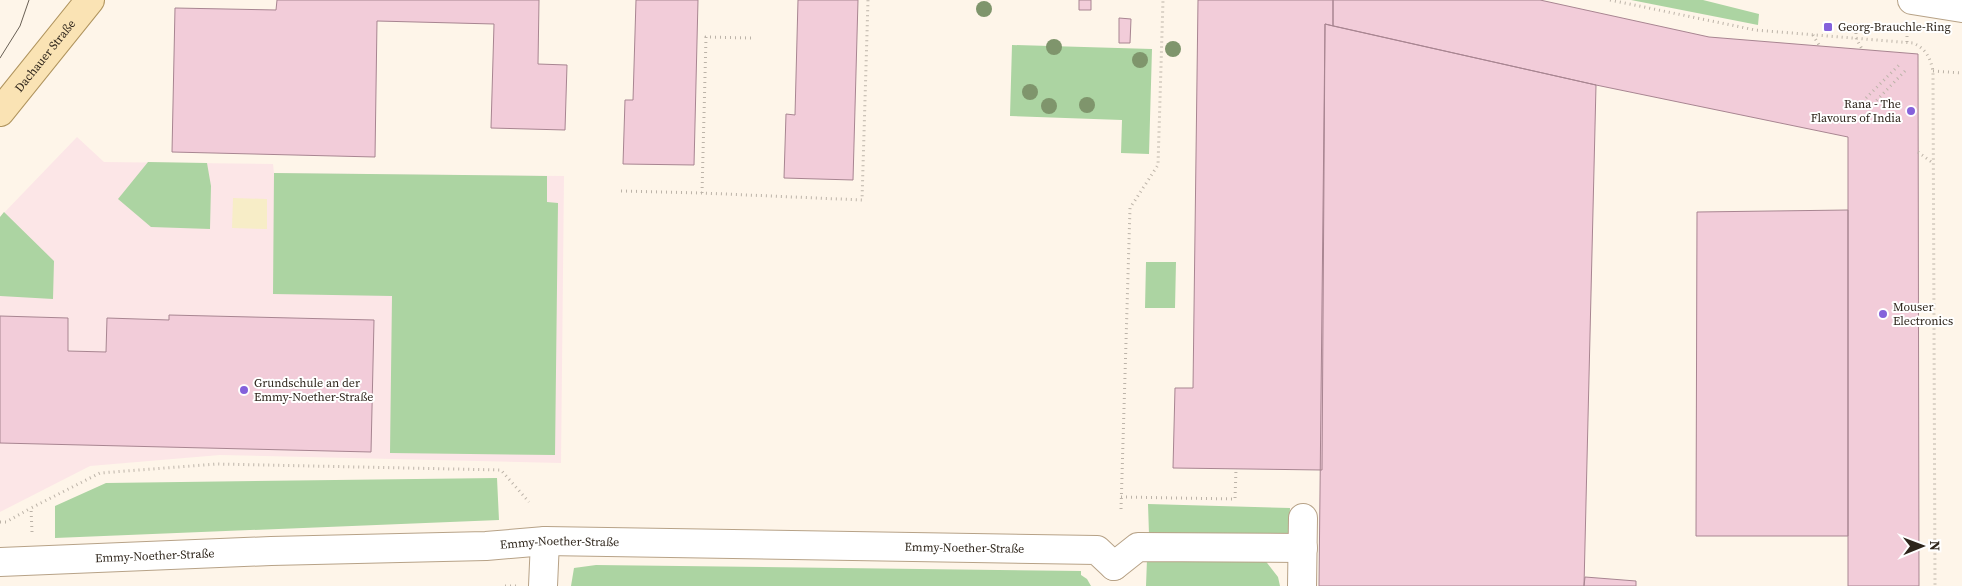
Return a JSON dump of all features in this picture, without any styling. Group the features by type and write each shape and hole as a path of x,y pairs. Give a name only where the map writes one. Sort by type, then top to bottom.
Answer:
{"main road":[{"name":"Dachauer Straße","path":"0,112 90,0"}],"street":[{"path":"1912,0 1962,8"},
{"path":"1302,586 1304,518"},
{"path":"543,586 544,541"},
{"name":"Emmy-Noether-Straße","path":"0,562 486,546 544,541 1097,550 1114,576"},
{"path":"1114,576 1138,547 1303,548"}],"path":[{"path":"621,191 862,200 868,0"},
{"path":"1121,509 1130,208 1158,165 1163,0"},
{"path":"1610,0 1755,30 1913,43 1927,54 1933,71 1935,586"},
{"path":"1856,23 1856,38 1862,49"},
{"path":"1813,35 1820,46"},
{"path":"702,193 706,37 751,38"},
{"path":"1866,98 1899,65"},
{"path":"1874,104 1905,71"},
{"path":"1933,71 1962,73"},
{"path":"1918,152 1934,164"},
{"path":"0,522 6,522 100,473 217,464 502,470 529,502"},
{"path":"1121,497 1235,499 1236,469"},
{"path":"31,508 32,560"}],"shaded area":[{"path":"77,137 104,162 273,164 274,173 564,176 561,463 220,455 90,466 0,512 0,217"}],"green space":[{"path":"1631,0 1703,0 1759,14 1758,25"},
{"path":"1012,45 1152,49 1149,154 1121,153 1122,120 1010,116"},
{"path":"148,162 207,163 211,186 210,229 151,227 118,199"},
{"path":"274,173 547,176 547,202 558,203 555,455 390,453 392,296 273,294"},
{"path":"4,212 54,261 53,299 0,296 0,217"},
{"path":"1146,262 1176,262 1175,308 1145,308"},
{"path":"497,478 499,520 55,538 55,506 106,483"},
{"path":"1148,504 1290,508 1289,537 1149,534"},
{"path":"1147,559 1264,559 1278,577 1280,586 1146,586"},
{"path":"596,565 1081,571 1081,575 1087,579 1091,586 571,586 574,568"}],"sand":[{"path":"233,198 267,199 267,229 232,228"}],"building":[{"path":"277,0 539,0 538,64 567,65 565,130 491,128 494,24 377,21 375,157 172,152 175,8 276,10"},
{"path":"636,0 698,0 694,165 623,164 625,100 633,100"},
{"path":"798,0 858,0 853,180 784,178 786,114 795,115"},
{"path":"1079,0 1091,0 1091,10 1079,10"},
{"path":"1198,0 1333,0 1333,26 1325,24 1322,470 1173,468 1175,388 1193,388"},
{"name":"Mouser Electronics","path":"1333,0 1540,0 1709,37 1918,54 1919,586 1848,586 1848,137 1596,85 1333,26"},
{"path":"1119,18 1131,19 1130,43 1119,43"},
{"path":"1325,24 1596,85 1584,586 1319,586"},
{"path":"1848,210 1848,536 1696,536 1697,212"},
{"path":"169,315 374,320 371,452 0,443 0,316 68,318 68,351 106,352 107,318 169,320"},
{"path":"1585,577 1636,581 1636,586 1584,586"}],"tram line":[{"path":"0,58 20,26 29,0"}],"place":[{"name":"Georg-Brauchle-Ring","path":"1828,27"},
{"name":"Rana - The Flavours of India","path":"1911,111"},
{"name":"Mouser Electronics","path":"1883,314"},
{"name":"Grundschule an der Emmy-Noether-Straße","path":"244,390"}]}
